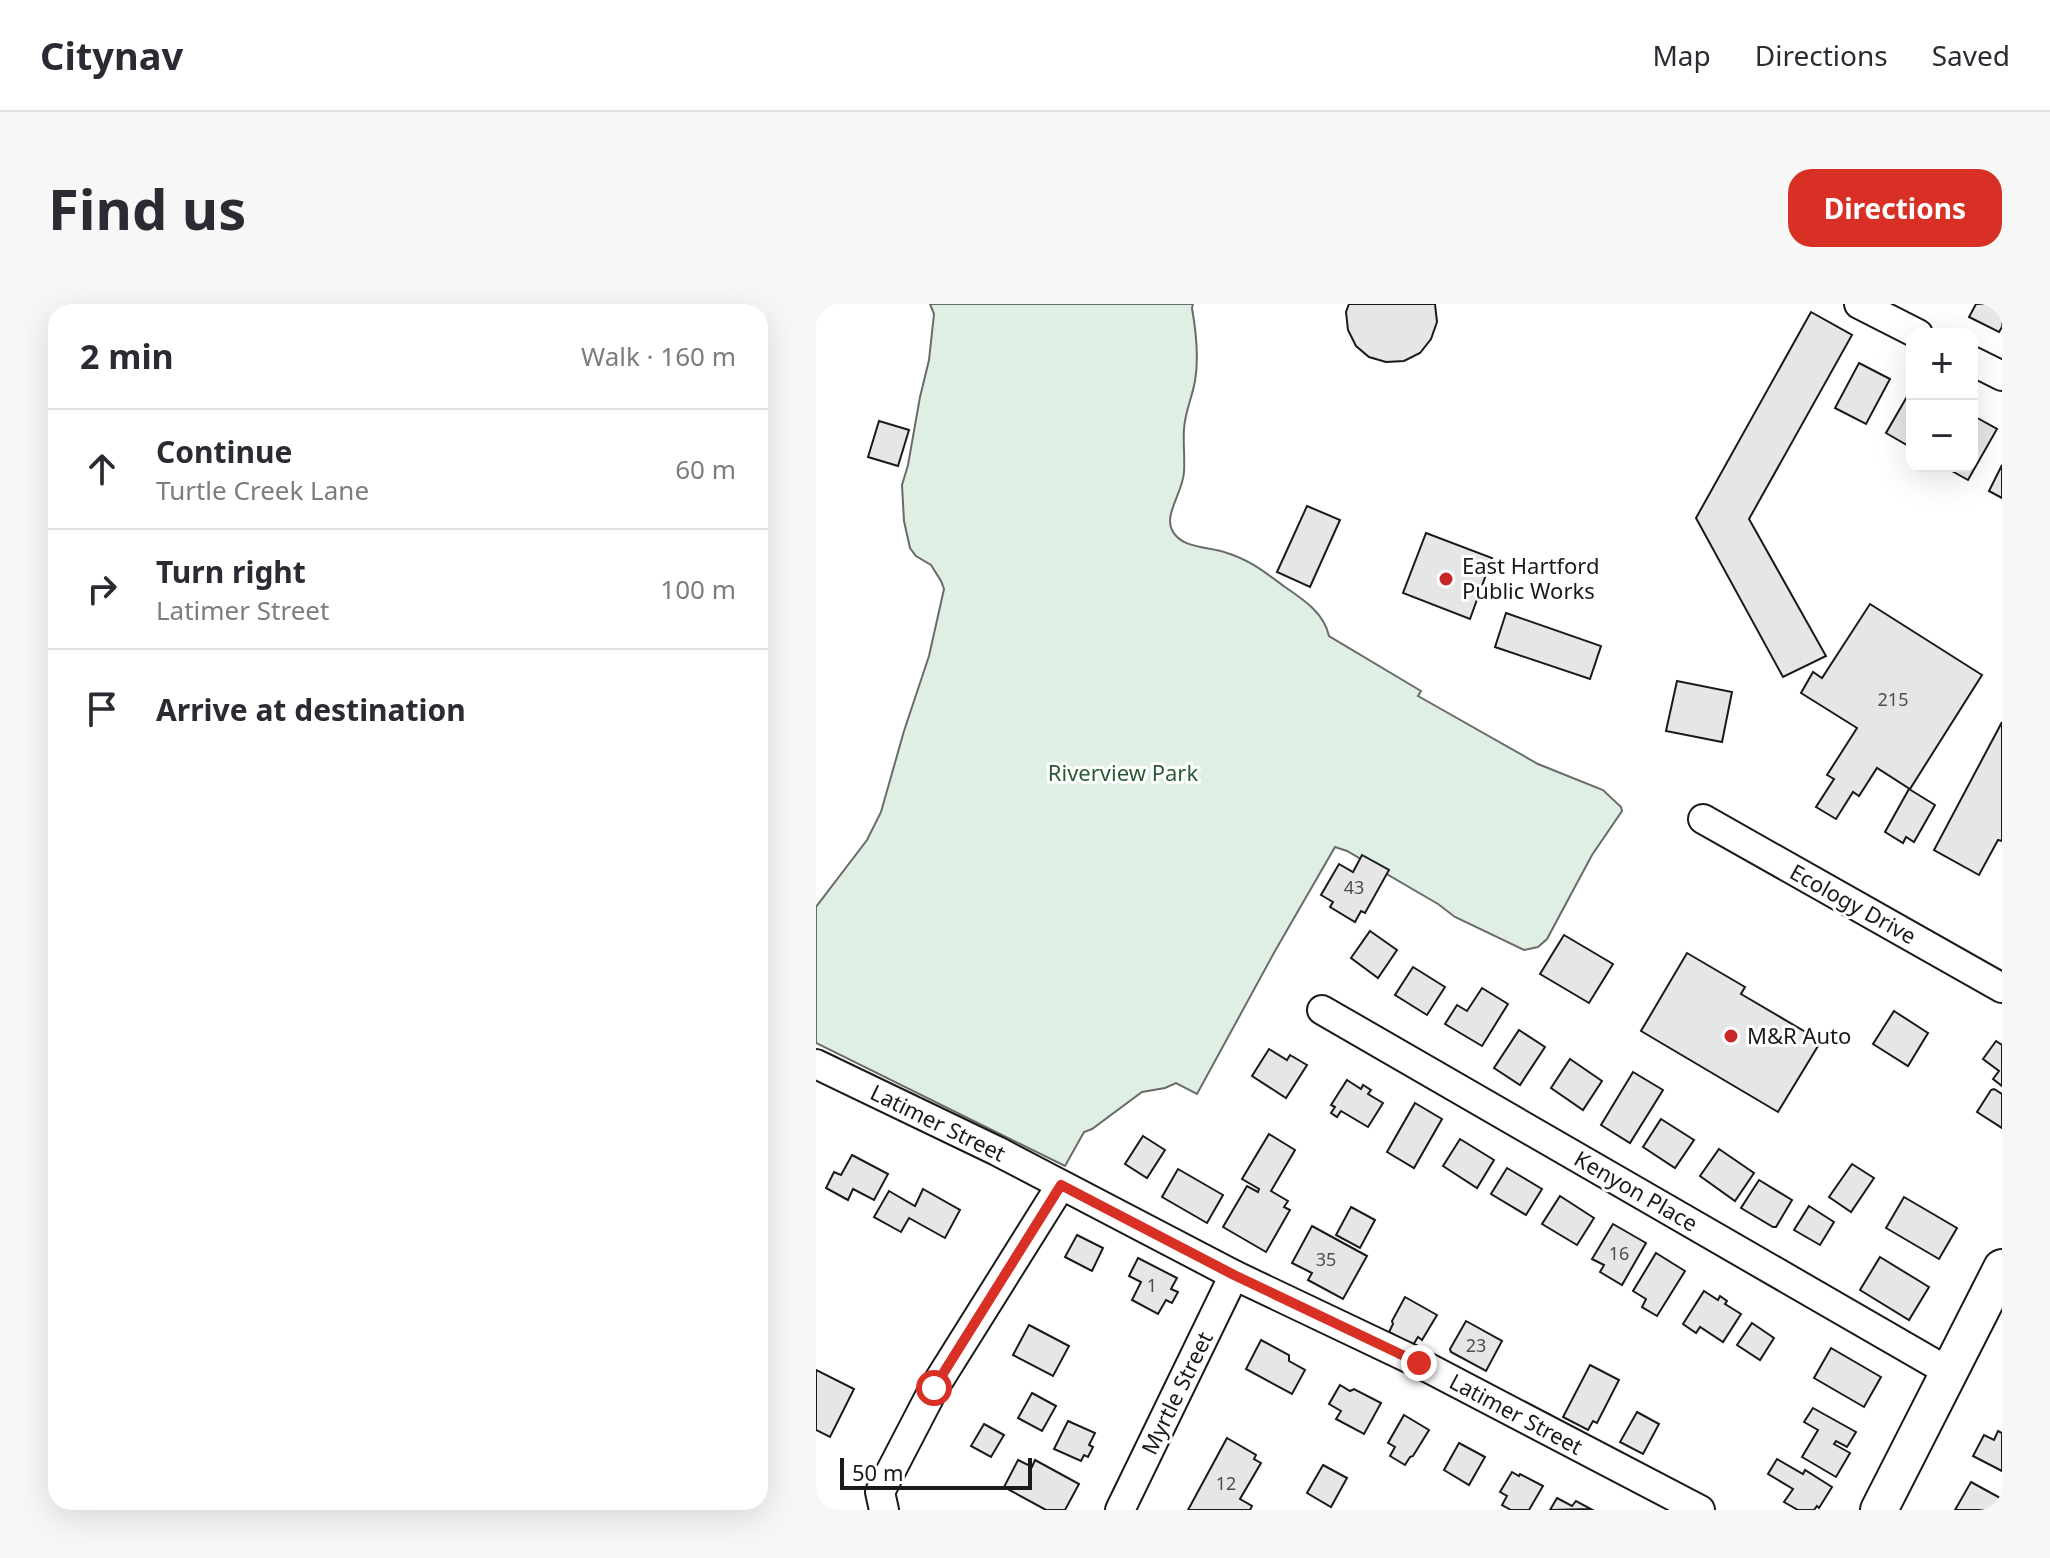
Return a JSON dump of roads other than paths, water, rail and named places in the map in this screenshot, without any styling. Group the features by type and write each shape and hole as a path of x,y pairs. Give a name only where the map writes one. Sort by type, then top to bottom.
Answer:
{"main road":[{"path":"1879,1510 2002,1268"}],"street":[{"path":"1859,304 1906,328"},
{"path":"1978,364 2002,376"},
{"name":"Ecology Drive","path":"1703,819 2002,988"},
{"name":"Kenyon Place","path":"1322,1010 1949,1372"},
{"name":"Latimer Street","path":"816,1064 997,1151 1234,1275 1419,1363 1700,1510"},
{"path":"884,1510 880,1492 934,1388 1061,1185"},
{"name":"Myrtle Street","path":"1120,1510 1234,1275"}],"place":[{"name":"East Hartford Public Works","path":"1446,579"},
{"name":"M&R Auto","path":"1731,1036"}],"park label":[{"name":"Riverview Park","path":"1123,773"}]}
